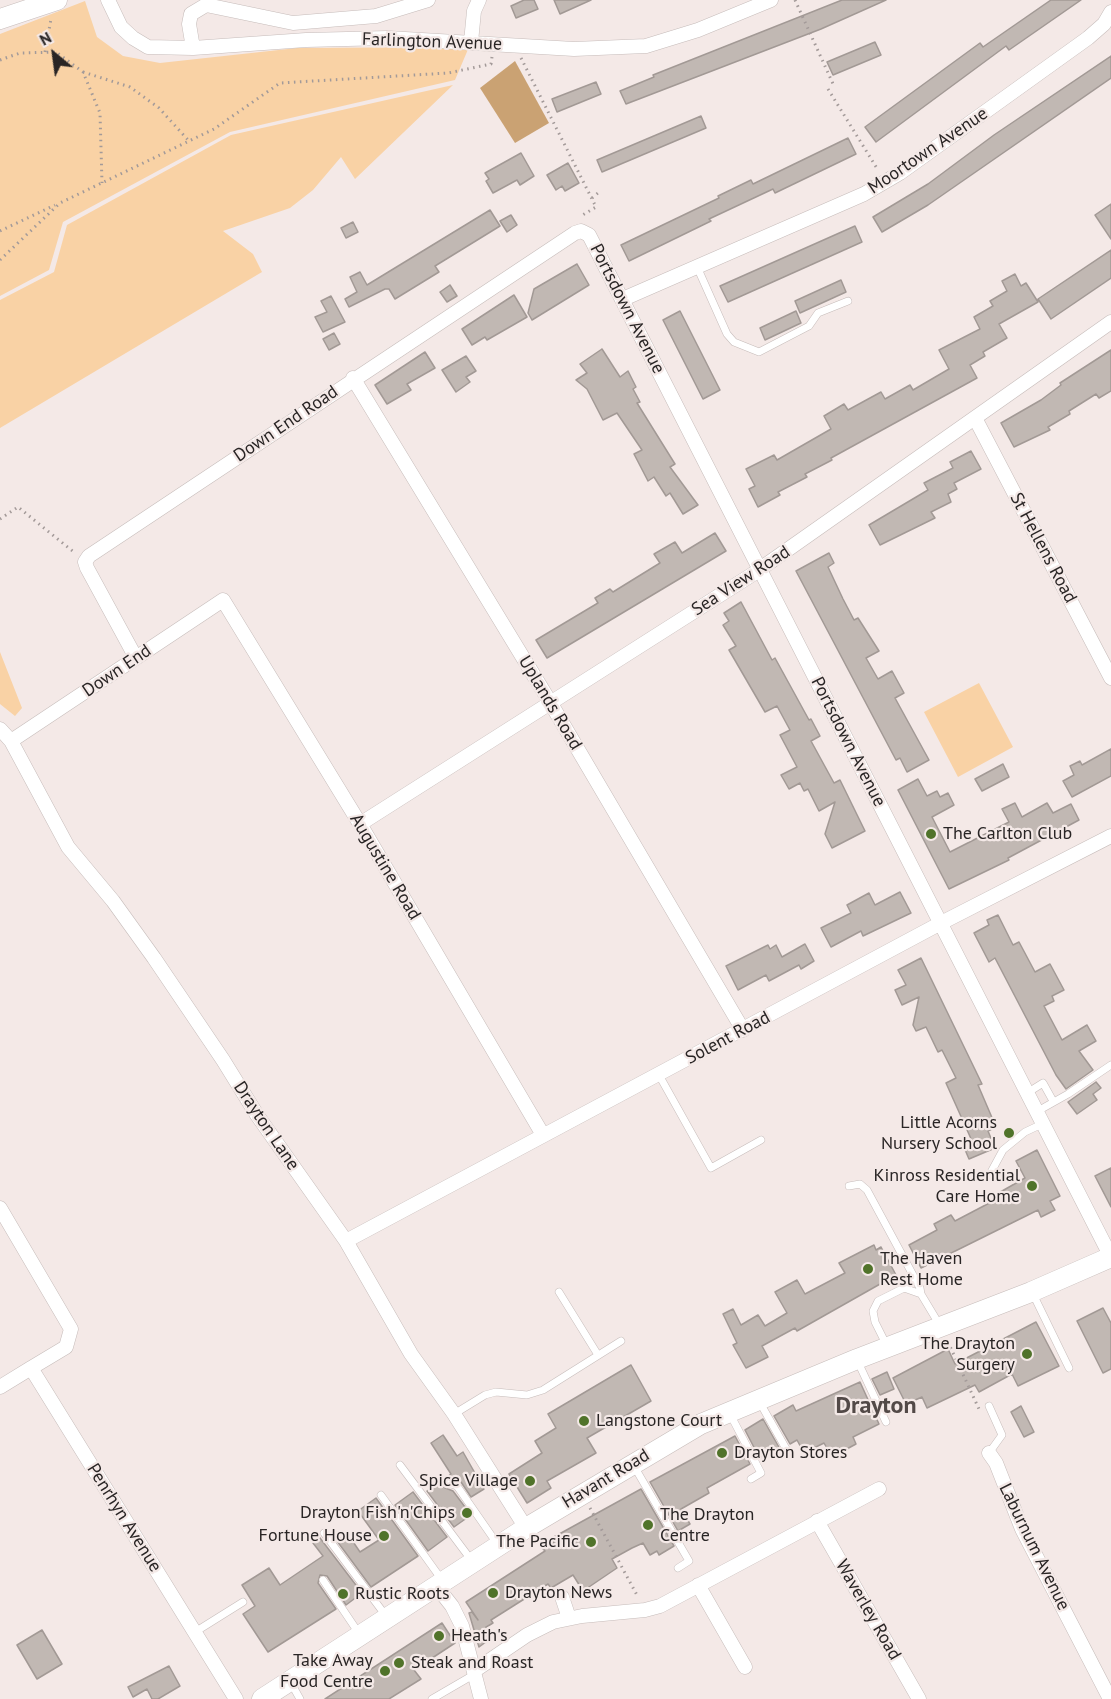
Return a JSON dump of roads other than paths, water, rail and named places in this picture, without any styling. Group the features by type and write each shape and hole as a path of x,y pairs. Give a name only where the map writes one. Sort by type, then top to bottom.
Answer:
{"street":[{"path":"0,20 56,0"},
{"name":"Farlington Avenue","path":"108,0 121,27 148,47 192,48 306,40 388,38 574,49 646,46 698,30 771,0"},
{"path":"192,48 189,24 192,14 206,5 293,23 376,16 428,0"},
{"path":"471,42 474,11 479,0"},
{"name":"Moortown Avenue","path":"623,299 698,269 864,194 885,182 1088,38 1104,24 1111,12"},
{"name":"Portsdown Avenue","path":"581,231 592,239 623,299 1111,1257"},
{"name":"Down End Road","path":"136,658 85,562 89,556 353,378 581,231"},
{"name":"Sea View Road","path":"360,824 760,570 1111,322"},
{"name":"Uplands Road","path":"353,378 550,702 743,1030"},
{"name":"St Hellens Road","path":"975,418 1111,678"},
{"name":"Down End","path":"11,741 223,600"},
{"name":"Augustine Road","path":"223,600 360,824 543,1135"},
{"name":"Drayton Lane","path":"0,729 11,741 68,847 113,901 154,958 257,1115 346,1242 411,1354 454,1414 526,1528"},
{"name":"Solent Road","path":"346,1242 942,923 1111,836"},
{"path":"0,1208 71,1329 66,1347 0,1387"},
{"name":"Havant Road","path":"262,1699 582,1493 632,1463 729,1412 857,1359 1031,1292 1111,1257"},
{"name":"Penrhyn Avenue","path":"32,1368 236,1699"},
{"name":"Laburnum Avenue","path":"989,1453 996,1463 1019,1521 1110,1699"},
{"path":"475,1673 528,1635 553,1622 569,1618 645,1611 660,1606 879,1489"},
{"name":"Waverley Road","path":"817,1521 919,1699"},
{"path":"440,1585 462,1626 482,1699"},
{"path":"698,1585 745,1667"},
{"path":"562,1597 569,1618"}],"lane":[{"path":"698,269 727,334 734,342 759,352 809,326 818,313 848,301"},
{"path":"990,1174 1003,1150 1025,1132 1053,1101 1068,1094 1111,1065"},
{"path":"659,1075 711,1168 761,1140"},
{"path":"1027,1093 1043,1083 1053,1101"},
{"path":"849,1186 860,1185 867,1190 920,1288 921,1294 941,1326"},
{"path":"888,1347 875,1322 873,1311 878,1301 904,1288 921,1294"},
{"path":"559,1292 598,1355"},
{"path":"1031,1292 1068,1368"},
{"path":"454,1414 478,1398 496,1392 527,1395 543,1390 621,1341"},
{"path":"857,1359 886,1422"},
{"path":"758,1399 789,1454"},
{"path":"989,1406 1002,1435 989,1453"},
{"path":"729,1412 761,1473 751,1479"},
{"path":"632,1463 689,1562 678,1568"},
{"path":"400,1465 473,1563"},
{"path":"445,1482 457,1486 498,1546"},
{"path":"381,1495 440,1585"},
{"path":"324,1533 388,1618"},
{"path":"323,1580 361,1635"},
{"path":"195,1632 243,1602"},
{"path":"432,1699 475,1673"},
{"path":"290,1681 300,1699"}],"place":[{"name":"The Carlton Club","path":"931,834"},
{"name":"Little Acorns Nursery School","path":"1009,1133"},
{"name":"Kinross Residential Care Home","path":"1032,1186"},
{"name":"The Haven Rest Home","path":"868,1269"},
{"name":"The Drayton Surgery","path":"1027,1354"},
{"name":"Langstone Court","path":"584,1421"},
{"name":"Drayton Stores","path":"722,1453"},
{"name":"Spice Village","path":"530,1481"},
{"name":"Drayton Fish'n'Chips","path":"467,1513"},
{"name":"The Drayton Centre","path":"648,1525"},
{"name":"Fortune House","path":"384,1536"},
{"name":"The Pacific","path":"591,1542"},
{"name":"Drayton News","path":"493,1593"},
{"name":"Rustic Roots","path":"343,1594"},
{"name":"Heath's","path":"439,1636"},
{"name":"Steak and Roast","path":"399,1663"},
{"name":"Take Away Food Centre","path":"385,1671"}],"district":[{"name":"Drayton","path":"876,1406"}]}
